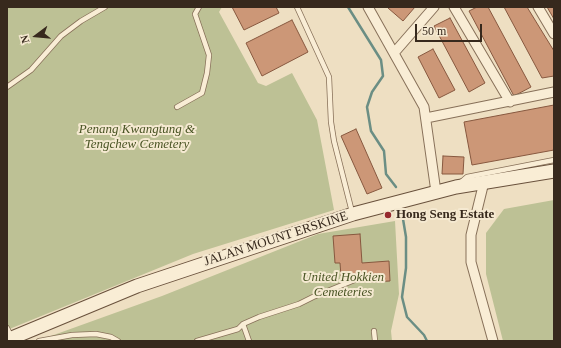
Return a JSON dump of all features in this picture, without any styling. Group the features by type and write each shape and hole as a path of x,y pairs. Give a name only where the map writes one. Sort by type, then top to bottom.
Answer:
{"main road":[{"name":"JALAN MOUNT ERSKINE","path":"9,335 137,286 353,214 456,187 554,170"}],"street":[{"path":"368,7 423,105 436,192"},
{"path":"394,53 434,7"},
{"path":"454,7 510,102"},
{"path":"538,7 554,34"},
{"path":"426,118 554,92"},
{"path":"484,182 471,235 471,262 493,341"}],"lane":[{"path":"7,87 31,70 61,36 81,21 105,7"},
{"path":"178,107 202,93 207,72 209,55 195,14 198,7"},
{"path":"297,7 329,77 331,122 334,141 353,214"},
{"path":"456,187 467,178 554,160"},
{"path":"197,341 238,328 243,324 259,317 300,304 357,279"},
{"path":"243,324 249,341"},
{"path":"374,331 375,341"},
{"path":"40,341 72,335 96,334 103,339 118,341"}],"green space":[{"name":"Penang Kwangtung & Tengchew Cemetery","path":"7,7 222,7 219,12 258,83 266,86 292,73 317,120 334,210 193,254 7,330"},
{"path":"554,200 554,341 503,341 486,274 486,233 504,209"},
{"name":"United Hokkien Cemeteries","path":"395,221 399,294 391,331 392,341 37,341 162,296 318,234"}],"building":[{"path":"232,7 276,7 279,13 244,30"},
{"path":"415,7 403,21 388,8"},
{"path":"477,7 488,7 531,87 514,96 469,11"},
{"path":"504,7 527,7 554,51 554,76 542,78"},
{"path":"547,7 554,7 554,19"},
{"path":"450,18 485,83 469,92 434,26"},
{"path":"292,20 308,52 262,76 246,43"},
{"path":"433,49 455,90 439,98 418,57"},
{"path":"554,105 554,150 472,165 464,122"},
{"path":"356,129 382,188 367,194 341,136"},
{"path":"443,156 464,157 463,174 442,174"},
{"path":"360,234 362,263 389,261 390,281 370,282 369,274 341,276 340,263 335,263 333,236"}],"waterway":[{"path":"348,7 381,60 383,76 372,92 367,107 371,131 384,151 386,174 396,187"},
{"path":"402,213 406,237 406,268 402,297 407,317 424,335 427,341"}],"place":[{"name":"Hong Seng Estate","path":"388,215"}]}
